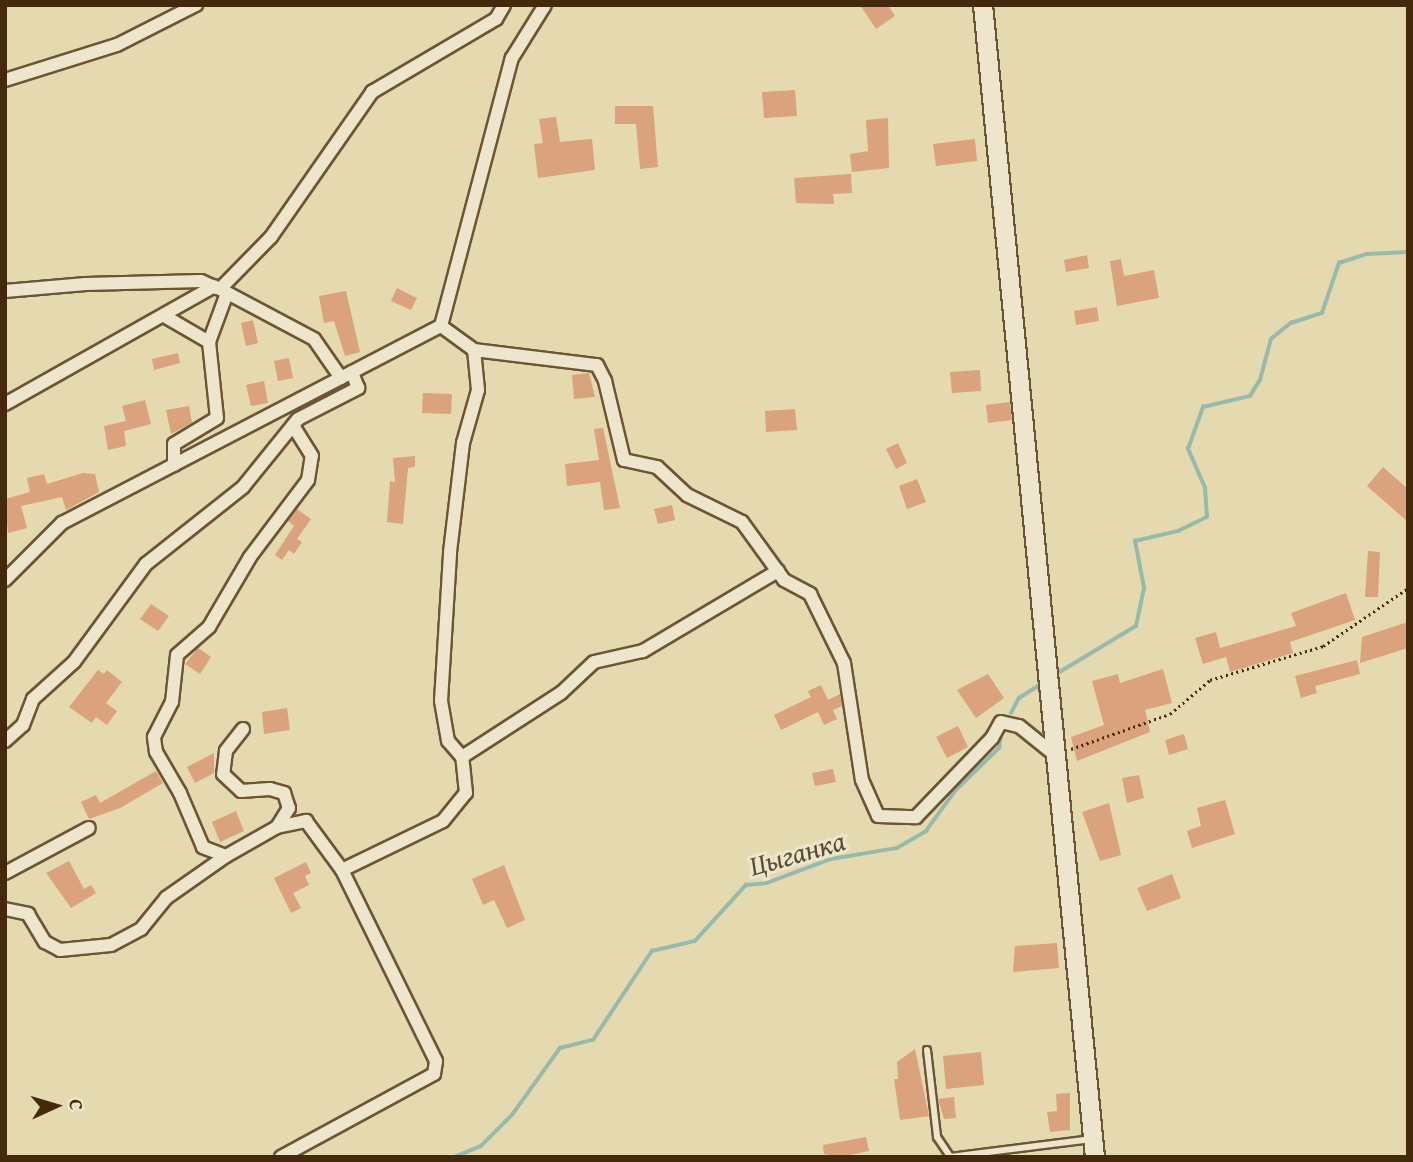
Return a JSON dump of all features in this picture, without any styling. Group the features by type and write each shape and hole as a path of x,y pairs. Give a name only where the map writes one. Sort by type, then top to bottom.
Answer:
{"street":[{"path":"5,80 117,45 196,5"},
{"path":"5,404 77,360 220,289 271,237 372,92 496,19 504,5"},
{"path":"5,580 62,523 441,326 512,58 545,5"},
{"path":"983,5 1094,1148"},
{"path":"5,291 86,284 201,281 314,339 358,388 293,426 243,487 146,564 74,662 33,699 23,726 5,741"},
{"path":"174,465 174,444 217,418 209,342 220,289"},
{"path":"166,317 209,342"},
{"path":"441,326 474,350 597,365 605,381 624,460 657,467 687,495 742,523 778,571 810,594 844,663 862,780 878,816 916,817 992,738 1001,722 1019,726 1055,755"},
{"path":"342,870 443,821 466,793 462,757 448,741 441,701 451,538 463,443 478,390 474,350"},
{"path":"226,856 203,847 180,793 156,752 154,737 172,702 177,655 209,627 250,557 308,480 312,456 293,426"},
{"path":"462,757 561,693 594,662 642,651 778,571"},
{"path":"243,730 226,751 223,775 241,791 270,789 284,793 289,808 277,827"},
{"path":"5,909 28,914 44,942 60,950 111,945 141,929 166,898 226,856 277,827 306,821 342,870 436,1061 434,1074 281,1157"},
{"path":"5,873 89,828"}],"lane":[{"path":"927,1050 937,1137 949,1156 1094,1148"}],"path":[{"path":"1055,755 1170,714 1210,680 1323,646 1408,588"}],"building":[{"path":"860,5 888,5 895,16 876,29"},
{"path":"795,90 797,116 764,118 762,92"},
{"path":"615,106 653,106 658,167 640,169 636,124 615,124"},
{"path":"556,117 560,142 592,139 595,170 538,178 534,144 543,143 539,119"},
{"path":"888,118 889,168 852,172 850,154 868,151 866,120"},
{"path":"975,139 977,161 936,166 933,144"},
{"path":"851,174 852,193 833,194 834,204 796,203 794,178"},
{"path":"1087,255 1089,268 1066,272 1064,260"},
{"path":"1121,259 1124,276 1154,270 1159,298 1117,306 1110,261"},
{"path":"397,288 417,298 411,310 391,301"},
{"path":"346,291 360,352 345,356 334,321 324,323 319,296"},
{"path":"1097,307 1099,321 1076,325 1074,311"},
{"path":"253,320 258,343 246,346 241,323"},
{"path":"178,353 180,363 154,370 152,359"},
{"path":"289,358 293,378 278,381 274,361"},
{"path":"980,370 981,391 952,393 950,372"},
{"path":"589,373 595,397 574,399 572,375"},
{"path":"264,381 268,403 251,406 246,385"},
{"path":"423,393 452,394 451,414 422,413"},
{"path":"145,400 151,424 124,431 126,446 108,450 104,426 126,421 122,406"},
{"path":"1010,402 1012,420 988,423 986,405"},
{"path":"189,406 192,423 171,434 166,410"},
{"path":"795,409 797,430 766,432 765,411"},
{"path":"603,428 620,508 604,510 600,482 567,486 565,464 599,460 594,429"},
{"path":"898,443 907,463 896,469 886,449"},
{"path":"415,456 415,467 408,468 403,524 387,522 390,481 395,482 393,458"},
{"path":"1383,467 1408,489 1408,522 1367,486"},
{"path":"83,473 95,474 99,492 66,510 62,497 21,506 27,528 8,533 5,499 30,492 27,478 44,474 47,484"},
{"path":"917,479 926,502 907,509 899,486"},
{"path":"672,505 675,520 658,524 654,509"},
{"path":"297,509 311,519 297,539 302,542 294,554 289,550 282,560 275,555 294,526 288,521"},
{"path":"1368,551 1380,552 1378,597 1365,597"},
{"path":"1346,593 1355,620 1290,642 1293,653 1230,672 1226,657 1203,664 1195,638 1216,632 1220,648 1296,626 1291,613"},
{"path":"151,604 169,616 158,631 140,619"},
{"path":"1408,622 1408,648 1360,663 1362,637"},
{"path":"198,648 211,657 200,674 185,664"},
{"path":"1357,660 1360,674 1315,686 1317,693 1301,698 1295,676"},
{"path":"1163,669 1172,703 1145,710 1150,732 1077,761 1071,737 1104,725 1092,681 1118,674 1120,683"},
{"path":"98,670 104,674 107,670 122,682 106,703 117,711 107,725 96,717 92,723 69,707"},
{"path":"988,674 1004,698 976,718 957,690"},
{"path":"821,685 828,700 840,694 842,706 833,710 837,719 824,725 818,712 781,730 774,715 811,697 808,691"},
{"path":"287,708 290,730 264,734 262,712"},
{"path":"958,726 968,747 947,758 936,737"},
{"path":"1184,734 1188,749 1169,755 1165,740"},
{"path":"214,753 214,773 195,783 187,767"},
{"path":"833,769 836,782 815,786 812,773"},
{"path":"156,771 163,783 120,808 89,819 81,802 96,795 100,803"},
{"path":"1139,775 1144,798 1127,803 1122,778"},
{"path":"1225,800 1235,834 1192,848 1187,831 1201,826 1197,808"},
{"path":"1109,803 1121,855 1100,861 1082,812"},
{"path":"236,811 244,831 220,842 212,822"},
{"path":"69,861 84,889 91,885 96,893 71,908 46,873"},
{"path":"306,862 311,873 305,876 309,885 293,893 301,908 291,913 274,878"},
{"path":"504,865 525,920 507,928 494,900 483,905 472,879"},
{"path":"1172,874 1181,898 1147,911 1137,888"},
{"path":"1057,943 1059,968 1013,972 1015,946"},
{"path":"915,1049 929,1116 900,1120 894,1079 898,1079 897,1062"},
{"path":"981,1052 984,1085 946,1089 943,1056"},
{"path":"1070,1093 1070,1130 1050,1132 1047,1112 1057,1111 1056,1094"},
{"path":"954,1097 956,1118 944,1119 938,1099"},
{"path":"866,1137 869,1151 840,1157 824,1154 823,1145"}],"waterway":[{"name":"Цыганка","path":"1058,673 1136,626 1144,588 1135,541 1178,531 1207,517 1205,488 1188,449 1203,407 1250,396 1260,380 1271,339 1291,323 1322,313 1339,263 1367,254 1408,252"},
{"name":"Цыганка","path":"1011,713 1019,698 1038,686"},
{"name":"Цыганка","path":"454,1157 481,1146 512,1115 560,1048 593,1040 652,951 695,941 746,885 767,883 831,859 897,848 926,831 955,791 999,748 1002,729"}]}
